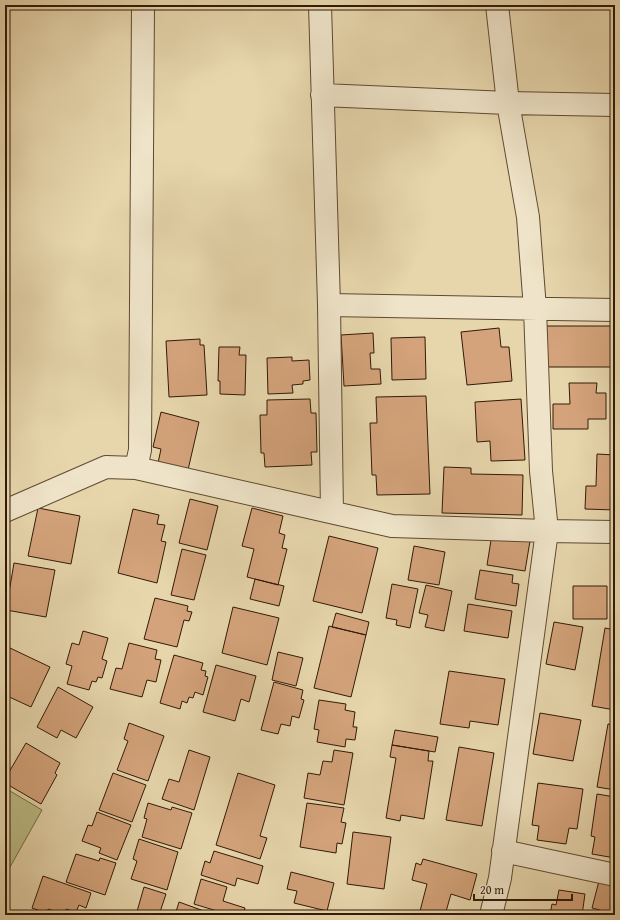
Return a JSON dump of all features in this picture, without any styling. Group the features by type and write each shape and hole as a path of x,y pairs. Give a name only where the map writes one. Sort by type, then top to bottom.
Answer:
{"street":[{"path":"136,468 140,450 143,5"},
{"path":"320,5 329,305 332,512"},
{"path":"491,915 500,878 504,851 547,531 541,471 535,309 528,217 508,103 496,5"},
{"path":"322,95 508,103 615,105"},
{"path":"329,305 615,310"},
{"path":"5,511 106,467 136,468 392,526 615,532"},
{"path":"504,851 615,875"}],"green space":[{"path":"5,788 42,810 5,876"}],"building":[{"path":"543,326 615,326 615,367 543,367"},
{"path":"499,328 501,347 509,347 512,381 467,385 461,332"},
{"path":"373,333 374,353 370,353 371,369 380,369 381,384 344,386 341,335"},
{"path":"425,337 426,379 392,380 391,338"},
{"path":"200,339 200,345 204,345 207,395 169,397 166,341"},
{"path":"219,347 240,347 239,355 246,355 245,395 220,394 220,381 218,381"},
{"path":"292,357 292,361 309,360 310,380 303,381 303,384 292,385 293,393 268,394 267,358"},
{"path":"611,378 615,378 615,439"},
{"path":"569,383 597,383 596,393 606,393 606,419 588,419 588,429 553,429 553,404 570,404"},
{"path":"426,396 430,494 377,495 376,475 372,475 370,423 377,423 376,397"},
{"path":"310,399 311,413 316,413 317,452 311,452 312,465 265,467 264,453 261,453 260,415 267,415 267,400"},
{"path":"521,399 525,460 491,461 490,441 477,442 475,402"},
{"path":"161,412 199,422 188,470 158,463 161,449 153,447"},
{"path":"597,454 615,455 615,510 585,509 586,486 596,486"},
{"path":"444,467 471,468 471,474 523,475 522,515 442,513"},
{"path":"190,499 218,506 207,550 179,543"},
{"path":"38,508 80,516 71,564 28,556"},
{"path":"252,508 283,516 279,533 285,535 282,548 287,549 278,585 247,577 254,549 242,546"},
{"path":"133,509 159,515 157,524 165,525 161,541 166,542 157,583 118,573"},
{"path":"492,534 530,541 525,571 487,565"},
{"path":"329,536 378,548 362,613 313,601"},
{"path":"414,546 445,552 439,585 408,580"},
{"path":"182,549 206,555 194,600 171,595"},
{"path":"14,563 55,570 46,617 6,610"},
{"path":"480,570 513,575 512,583 519,584 516,606 475,599"},
{"path":"615,575 615,612 613,612"},
{"path":"255,579 284,586 279,606 250,599"},
{"path":"392,584 418,589 410,628 396,625 397,620 386,618"},
{"path":"426,585 452,591 444,631 425,627 428,615 419,613"},
{"path":"573,586 607,586 607,619 573,619"},
{"path":"155,598 188,606 187,611 192,612 189,621 184,620 177,647 144,639"},
{"path":"468,604 512,611 508,638 464,631"},
{"path":"233,607 279,618 267,665 222,653"},
{"path":"336,613 369,622 366,635 332,627"},
{"path":"554,622 583,627 575,670 546,664"},
{"path":"329,626 366,635 351,697 314,688"},
{"path":"605,628 615,630 615,710 592,706"},
{"path":"83,631 108,638 102,659 107,661 102,678 98,677 96,682 92,681 89,690 67,684 72,666 66,664 72,643 79,645"},
{"path":"129,643 157,650 155,659 161,660 156,682 147,680 142,697 110,689 116,668 122,669"},
{"path":"10,648 50,667 31,707 5,695 5,659"},
{"path":"278,652 303,658 296,686 272,680"},
{"path":"174,655 203,663 201,670 206,671 205,676 208,677 203,695 195,692 193,698 189,697 187,703 182,701 180,709 160,703"},
{"path":"216,665 256,676 249,702 241,699 235,721 203,712"},
{"path":"449,671 505,679 498,725 470,721 469,728 440,724"},
{"path":"274,682 303,690 301,699 304,700 299,718 292,716 290,726 281,724 278,734 261,730"},
{"path":"58,687 93,707 76,738 61,730 57,738 37,727"},
{"path":"319,700 346,704 345,710 355,712 353,727 357,727 355,740 346,739 345,747 317,742 319,730 314,729"},
{"path":"540,713 581,720 573,761 533,754"},
{"path":"129,723 164,736 148,781 117,770 128,741 124,739"},
{"path":"608,724 615,725 615,790 597,787"},
{"path":"395,730 438,737 435,752 392,745"},
{"path":"26,743 60,763 55,773 57,775 41,804 5,783 5,779"},
{"path":"392,745 429,751 428,761 433,761 424,819 401,815 400,821 386,818 396,758 390,757"},
{"path":"459,747 494,753 482,826 446,820"},
{"path":"189,750 210,757 194,810 162,799 169,779 179,782"},
{"path":"334,750 353,753 344,805 304,798 308,773 320,775 323,761 332,762"},
{"path":"113,773 146,785 132,822 99,810"},
{"path":"238,773 275,785 260,836 267,838 260,859 216,845"},
{"path":"538,783 583,789 577,829 569,828 566,844 537,840 539,826 532,825"},
{"path":"597,794 615,797 615,858 592,854 595,837 591,836"},
{"path":"148,803 171,810 172,807 192,813 181,849 142,837 147,819 144,818"},
{"path":"307,803 344,808 341,822 346,823 342,844 337,843 336,853 300,847"},
{"path":"97,812 131,825 117,860 99,853 101,848 82,841 88,825 92,826"},
{"path":"353,832 391,837 384,889 347,884"},
{"path":"139,839 178,852 167,890 131,879 137,861 133,859"},
{"path":"214,851 263,866 258,884 237,878 235,886 201,875 205,861 210,863"},
{"path":"76,854 99,861 100,858 116,863 105,895 66,882"},
{"path":"423,859 477,874 470,900 451,894 445,915 419,915 427,884 412,880 416,863 421,865"},
{"path":"291,872 334,883 327,911 294,903 297,891 287,889"},
{"path":"43,876 91,893 86,908 79,905 76,912 66,909 64,914 48,909 47,913 32,908"},
{"path":"201,879 227,887 223,901 245,908 243,915 230,915 194,904"},
{"path":"599,881 615,885 615,915 599,915 600,910 592,908"},
{"path":"144,887 166,894 159,915 136,915"},
{"path":"559,890 585,894 582,915 550,915 552,904 556,905"},
{"path":"179,902 204,911 203,915 175,915"}]}
